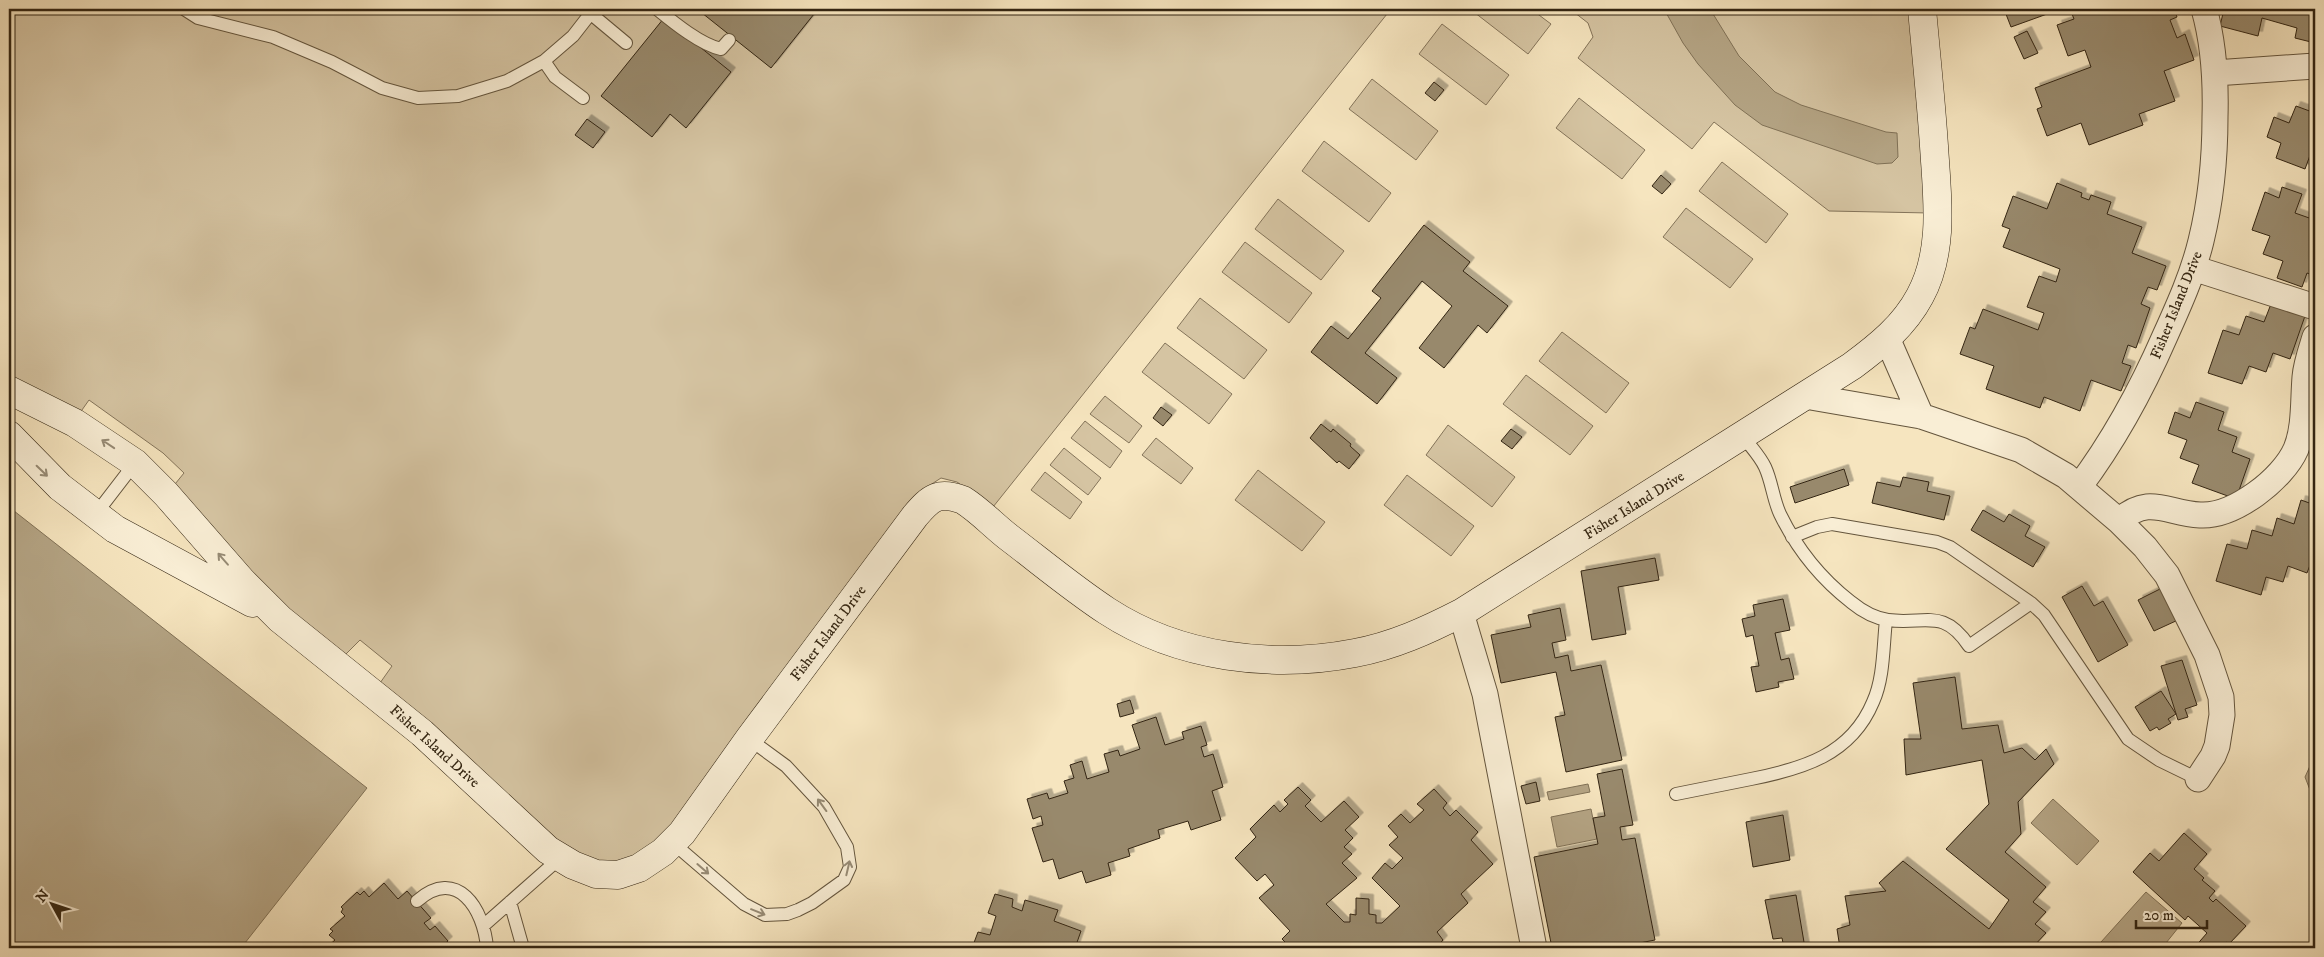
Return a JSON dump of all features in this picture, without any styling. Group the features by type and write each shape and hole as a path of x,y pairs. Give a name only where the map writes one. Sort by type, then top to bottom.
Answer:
{"street":[{"name":"Fisher Island Drive","path":"14,402 75,423 134,464 166,494 242,581 280,620 422,733 527,832 560,858 573,865 596,874 618,875 629,872 651,861 673,842 689,823 915,516 927,502 940,496 955,497 970,505 1094,602 1120,619 1155,635 1203,650 1246,658 1279,660 1355,653 1423,632 1461,612 1852,366 1887,338 1907,317 1922,294 1933,263 1936,242 1937,198 1922,9"},
{"name":"Fisher Island Drive","path":"2079,487 2110,444 2138,394 2170,325 2193,268 2203,234 2213,176 2215,73 2211,38 2204,9"},
{"path":"2215,73 2315,66"},
{"path":"2193,268 2315,307"},
{"path":"2118,521 2131,511 2150,506 2200,515 2220,513 2245,500 2273,479 2286,465 2298,442 2302,426 2307,365 2315,337"},
{"path":"1887,338 1921,416"},
{"path":"1805,396 1921,416 2021,450 2052,467 2079,487 2145,547 2167,575 2207,655 2221,697 2222,721 2217,746 2213,756 2198,779"},
{"name":"Fisher Island Drive","path":"9,435 45,474 95,515 122,534 177,562 280,620"},
{"path":"177,562 200,532"},
{"path":"1461,612 1470,637 1491,724 1534,948"}],"lane":[{"path":"184,9 198,18 273,37 332,62 382,88 418,98 458,96 507,81 544,60 573,36 592,11 626,43"},
{"path":"657,9 689,33 713,47 721,49 729,40"},
{"path":"544,60 555,77 583,98"},
{"path":"1742,436 1764,466 1780,513 1792,537 1817,571 1843,596 1864,612 1886,620 1939,620 1954,628 1968,646 2031,604"},
{"path":"95,515 134,464"},
{"path":"1792,537 1817,527 1832,524 1936,542 1950,547 2031,604 2050,622 2128,739 2159,760 2198,779"},
{"path":"1676,794 1789,771 1817,761 1842,746 1861,725 1874,701 1880,676 1886,620"},
{"path":"673,842 744,904 765,915 787,914 798,910 812,903 844,880 850,867 847,846 824,807 799,777 774,755 749,739"},
{"path":"483,926 560,858"},
{"path":"416,901 433,890 451,889 460,891 472,903 483,926 487,948"},
{"path":"510,902 523,948"}],"shaded area":[{"path":"9,9 1391,9 993,507 957,482 941,478 924,489 671,832 625,863 599,863 564,849 380,683 392,666 360,640 345,655 275,601 171,489 184,473 163,453 89,400 77,417 9,380"},
{"path":"1470,9 1531,9 1551,24 1528,54"},
{"path":"1570,9 1914,9 1930,213 1829,211 1714,122 1692,149 1578,58 1593,37 1588,23"},
{"path":"1664,9 1710,9 1739,56 1775,92 1801,105 1886,132 1897,133 1898,157 1892,163 1877,164 1762,125 1735,105 1698,64 1683,43"},
{"path":"1442,24 1509,75 1486,105 1419,54"},
{"path":"1372,79 1438,131 1416,160 1349,109"},
{"path":"1579,98 1645,150 1622,179 1556,128"},
{"path":"1324,141 1391,193 1369,222 1302,171"},
{"path":"1722,162 1788,214 1766,243 1699,191"},
{"path":"1278,199 1344,251 1321,280 1255,229"},
{"path":"1686,208 1753,259 1730,288 1663,237"},
{"path":"1245,242 1312,293 1289,323 1222,272"},
{"path":"1200,298 1267,350 1244,379 1177,328"},
{"path":"1562,332 1629,383 1606,413 1539,361"},
{"path":"1165,343 1232,394 1209,424 1142,372"},
{"path":"1526,375 1593,426 1570,455 1503,404"},
{"path":"1105,396 1142,426 1129,443 1090,414"},
{"path":"1085,421 1122,451 1110,468 1071,438"},
{"path":"1448,425 1515,477 1492,507 1426,455"},
{"path":"1156,438 1193,468 1181,484 1142,455"},
{"path":"1064,448 1101,478 1088,495 1050,465"},
{"path":"1258,470 1325,522 1302,551 1235,500"},
{"path":"1045,472 1082,502 1070,519 1031,490"},
{"path":"1407,475 1474,526 1451,556 1384,505"},
{"path":"9,507 367,788 241,948 9,948"},
{"path":"2315,755 2315,803 2305,777"},
{"path":"1588,784 1590,792 1549,800 1547,792"},
{"path":"2053,799 2099,841 2077,865 2031,823"},
{"path":"1591,809 1597,839 1557,847 1551,817"},
{"path":"2146,892 2182,923 2162,948 2102,948 2101,942"}],"building":[{"path":"697,9 818,9 771,68"},
{"path":"2004,9 2061,9 2011,27"},
{"path":"2070,9 2174,9 2177,17 2170,20 2177,38 2185,34 2194,60 2164,71 2175,101 2139,114 2143,125 2089,145 2081,123 2047,136 2037,109 2042,107 2035,88 2091,67 2085,50 2068,56 2057,25 2074,19"},
{"path":"2224,9 2315,9 2315,43 2295,38 2297,28 2262,18 2258,36 2220,26"},
{"path":"664,18 731,72 686,128 670,114 652,137 601,96"},
{"path":"2027,31 2038,53 2024,59 2014,37"},
{"path":"1434,82 1444,90 1435,101 1425,93"},
{"path":"2296,106 2315,113 2315,151 2312,150 2305,169 2276,158 2281,143 2267,137 2274,117 2289,123"},
{"path":"587,119 605,132 593,148 575,135"},
{"path":"1661,175 1671,184 1662,194 1652,186"},
{"path":"2057,183 2082,193 2081,197 2089,200 2091,195 2111,202 2107,214 2142,227 2132,253 2166,266 2157,290 2148,287 2141,304 2150,308 2136,348 2128,345 2122,363 2131,366 2121,391 2091,380 2080,411 2044,397 2040,408 1986,389 1994,366 1960,354 1970,327 1975,329 1983,309 2038,330 2044,313 2027,307 2039,276 2056,282 2060,269 2003,247 2010,229 2002,226 2013,196 2047,209"},
{"path":"2282,187 2302,194 2295,213 2315,220 2315,276 2307,273 2302,287 2277,278 2283,261 2263,254 2270,236 2252,230 2265,192 2279,198"},
{"path":"1424,225 1470,262 1463,271 1508,306 1487,333 1478,325 1444,368 1419,348 1452,306 1422,281 1365,353 1397,378 1377,404 1311,352 1331,326 1348,339 1381,298 1372,291"},
{"path":"2271,304 2305,316 2290,359 2273,353 2266,372 2249,366 2242,384 2208,373 2223,330 2239,335 2246,316 2264,322"},
{"path":"2196,402 2224,412 2218,430 2237,437 2232,452 2250,459 2236,499 2192,483 2199,465 2180,458 2187,440 2168,433 2175,412 2190,418"},
{"path":"1161,407 1172,415 1163,426 1153,418"},
{"path":"1321,424 1331,432 1333,429 1351,444 1350,446 1360,455 1349,469 1339,461 1337,463 1310,438"},
{"path":"1511,429 1522,437 1512,449 1501,441"},
{"path":"1844,469 1849,485 1795,503 1790,487"},
{"path":"1903,477 1929,482 1927,491 1950,496 1944,520 1872,503 1877,482 1900,487"},
{"path":"2301,500 2315,505 2315,552 2307,573 2288,566 2283,582 2266,577 2261,595 2216,581 2227,544 2247,549 2252,530 2272,536 2277,518 2294,524"},
{"path":"1983,510 2004,522 2009,514 2030,526 2025,536 2045,547 2033,567 1971,530"},
{"path":"1655,558 1659,580 1618,587 1626,634 1592,640 1581,571"},
{"path":"2082,586 2094,606 2103,601 2128,645 2098,662 2062,597"},
{"path":"2162,588 2178,620 2154,631 2138,600"},
{"path":"1783,599 1790,630 1775,633 1781,660 1789,658 1794,679 1778,682 1779,687 1756,692 1751,667 1759,666 1753,635 1746,637 1742,619 1755,616 1753,605"},
{"path":"1560,608 1566,640 1552,643 1555,658 1568,655 1571,671 1601,665 1622,760 1566,772 1555,717 1565,715 1556,672 1501,683 1491,635 1531,627 1528,615"},
{"path":"2182,660 2197,705 2185,709 2188,717 2178,720 2161,666"},
{"path":"1955,677 1962,729 1998,725 2004,753 2022,748 2035,760 2046,749 2054,764 2018,802 2021,834 2005,852 2046,887 2033,902 2046,912 2035,924 2046,933 2032,948 1862,948 1861,944 1840,948 1837,929 1850,925 1845,896 1886,891 1879,883 1903,861 1989,929 2009,900 1946,849 1989,804 1982,760 1906,775 1904,739 1921,739 1913,683"},
{"path":"2161,691 2176,714 2168,719 2171,723 2159,730 2157,727 2150,731 2135,707"},
{"path":"1130,700 1134,713 1120,717 1117,704"},
{"path":"1156,717 1165,745 1184,739 1182,732 1201,726 1207,745 1201,747 1204,757 1213,754 1223,787 1212,791 1221,820 1191,830 1188,821 1158,830 1160,838 1128,849 1130,856 1108,863 1111,875 1086,883 1082,871 1059,879 1053,859 1043,862 1032,828 1043,825 1041,816 1033,819 1027,799 1047,793 1049,799 1068,793 1064,781 1074,778 1070,765 1082,761 1087,779 1109,772 1104,754 1118,750 1120,756 1140,749 1132,725"},
{"path":"1622,769 1633,825 1620,827 1622,840 1635,838 1655,940 1614,948 1552,948 1534,857 1598,844 1593,818 1605,816 1597,774"},
{"path":"1536,782 1540,801 1526,804 1521,786"},
{"path":"1298,787 1311,800 1305,806 1321,822 1344,801 1359,817 1345,830 1353,838 1344,847 1352,854 1342,863 1357,878 1326,904 1344,922 1350,922 1350,914 1356,915 1356,898 1369,899 1369,914 1376,915 1376,923 1382,923 1400,906 1372,878 1385,863 1392,869 1403,858 1389,845 1398,837 1388,826 1401,814 1410,823 1424,810 1417,804 1434,789 1447,803 1443,808 1450,816 1456,810 1478,832 1471,840 1493,864 1461,894 1468,903 1437,932 1443,940 1436,948 1291,948 1282,939 1290,931 1259,898 1274,885 1265,874 1257,881 1235,858 1256,837 1250,829 1274,805 1280,812 1288,804 1284,800"},
{"path":"1783,815 1790,860 1753,867 1746,822"},
{"path":"2184,833 2207,854 2194,869 2204,878 2202,880 2215,891 2209,898 2213,902 2216,899 2246,926 2229,944 2227,942 2223,945 2227,948 2194,948 2207,933 2188,916 2185,920 2133,872 2150,853 2159,861"},
{"path":"384,883 398,899 407,891 431,918 424,923 430,930 435,926 448,941 440,948 326,948 335,940 329,935 333,931 330,929 345,916 341,912 343,909 341,907 357,892 360,895 364,891 369,897"},
{"path":"995,894 1013,899 1012,907 1022,911 1025,900 1058,910 1054,921 1081,931 1075,948 972,948 978,932 990,935 996,916 988,913"},
{"path":"1796,895 1805,948 1784,948 1782,938 1773,939 1765,900"}]}
